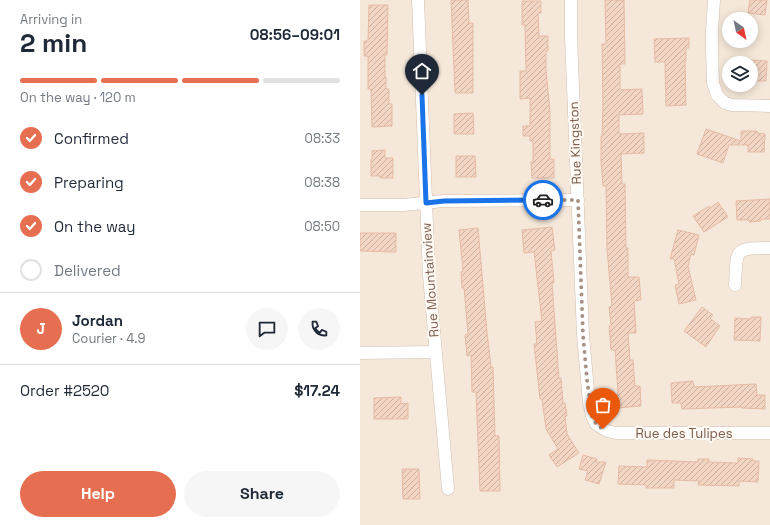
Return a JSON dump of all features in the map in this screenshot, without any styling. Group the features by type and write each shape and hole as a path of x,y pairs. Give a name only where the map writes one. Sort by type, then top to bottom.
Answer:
{"street":[{"name":"Rue Mountainview","path":"418,0 426,203 435,352 448,488"},
{"name":"Rue Kingston","path":"571,0 571,38 585,361 591,412 594,420 600,427"},
{"path":"714,0 712,49 713,83 717,94 725,103 732,105 770,106"},
{"path":"360,205 444,201 578,200"},
{"path":"735,285 737,256 740,251 748,248 770,248"},
{"path":"360,353 435,352"},
{"name":"Rue des Tulipes","path":"600,427 607,431 616,433 770,433"}],"shaded area":[{"path":"360,0 770,0 770,525 360,525"}],"building":[{"path":"451,0 468,0 469,23 473,23 473,93 455,93"},
{"path":"605,0 624,0 625,64 620,64 620,90 642,89 643,114 619,115 619,134 644,133 644,153 621,154 622,184 625,184 628,277 639,277 641,300 634,301 636,333 628,333 630,360 633,360 635,386 640,386 641,406 617,408 616,398 618,393 615,350 611,350 609,326 611,326 609,307 612,306 607,249 606,186 603,186 601,161 603,105 602,44 606,44"},
{"path":"750,0 767,0 765,15 758,14 758,12 748,12"},
{"path":"522,1 541,1 541,13 538,13 539,36 548,36 546,71 550,111 550,159 554,159 554,178 532,178 531,162 533,162 533,141 530,141 530,136 523,136 523,126 530,126 530,98 520,99 520,71 526,71 525,25 522,25"},
{"path":"369,5 388,5 385,77 386,89 389,89 389,104 392,104 392,126 372,127 371,89 368,89 368,56 364,56 364,41 368,41"},
{"path":"689,38 689,48 686,48 685,61 686,105 666,106 665,62 655,62 654,39"},
{"path":"758,60 767,61 766,81 758,81"},
{"path":"473,113 474,134 454,134 454,114"},
{"path":"706,129 741,141 741,131 757,131 757,133 765,134 764,152 748,152 748,145 729,145 723,163 697,154"},
{"path":"385,150 385,158 393,158 393,178 371,176 372,151"},
{"path":"456,156 475,156 476,177 456,177"},
{"path":"770,199 770,219 761,219 761,221 749,222 749,220 737,220 736,201"},
{"path":"718,202 728,217 704,232 693,216 709,206 710,208"},
{"path":"552,227 555,250 551,251 554,283 552,283 559,379 561,378 563,403 565,403 567,416 565,416 567,434 579,453 557,467 549,455 558,449 546,429 542,399 540,399 534,344 537,344 535,322 542,321 534,252 524,253 522,230"},
{"path":"478,228 487,332 491,367 493,367 495,436 499,436 500,491 480,491 476,392 472,392 471,355 467,356 465,335 468,334 464,288 462,288 461,272 463,271 459,230"},
{"path":"678,230 699,235 694,255 691,254 688,266 696,300 679,304 675,285 679,284 674,259 670,259"},
{"path":"360,233 396,233 396,252 360,251"},
{"path":"702,307 713,315 710,318 720,326 706,347 684,331"},
{"path":"751,317 761,317 760,341 734,340 735,318 751,319"},
{"path":"693,381 694,387 756,384 757,395 765,395 765,409 742,407 682,409 681,403 672,403 671,383"},
{"path":"401,397 401,404 408,403 408,419 374,419 374,398"},
{"path":"583,455 597,459 596,462 606,462 599,484 585,480 588,471 579,469"},
{"path":"738,458 759,461 758,482 739,481 739,486 698,485 699,481 674,480 674,488 646,488 646,485 618,484 619,466 647,467 647,460 698,462 698,459 709,459 709,462 738,463"},
{"path":"402,469 419,469 420,499 403,499"}],"way so far":[{"path":"543,200 578,200 583,335 587,380 592,416 596,424 603,429"}],"route":[{"path":"422,95 426,203 444,201 543,200"}]}
